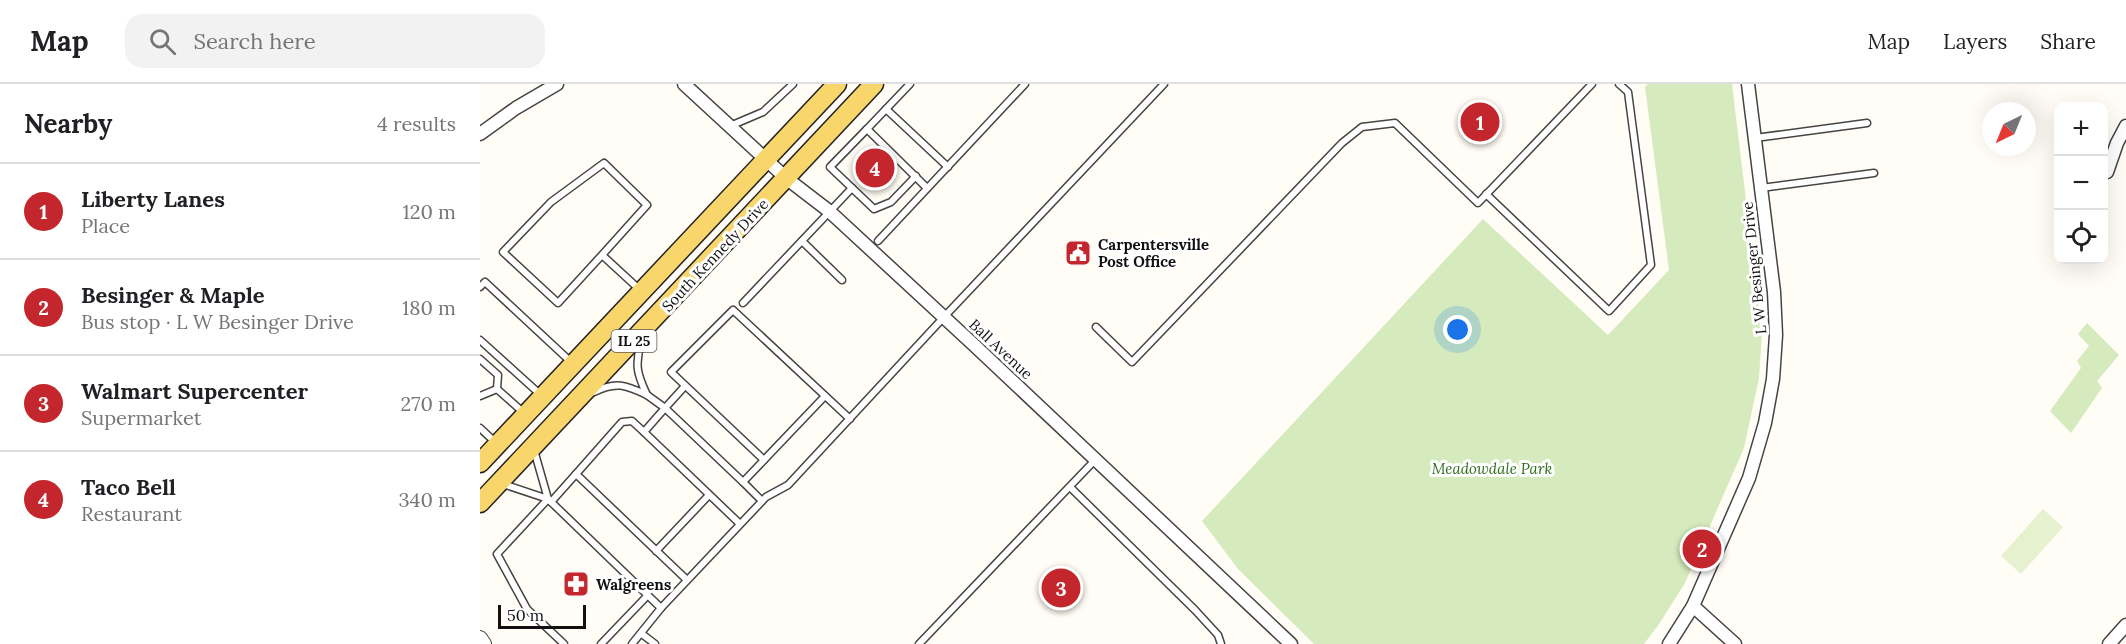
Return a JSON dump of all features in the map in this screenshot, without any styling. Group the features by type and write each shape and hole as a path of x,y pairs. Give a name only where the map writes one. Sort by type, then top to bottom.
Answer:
{"main road":[{"name":"South Kennedy Drive","path":"480,463 837,84"},
{"name":"South Kennedy Drive","path":"480,503 874,84"}],"street":[{"path":"480,134 516,108 557,84"},
{"name":"Ball Avenue","path":"684,84 786,178 829,211 944,317 1291,644"},
{"name":"L W Besinger Drive","path":"1669,644 1693,606 1749,478 1765,423 1773,379 1776,338 1774,292 1748,84"},
{"path":"2108,172 2117,143 2126,126"},
{"path":"1693,606 1736,644"},
{"path":"2109,644 2126,625"},
{"path":"480,638 484,644"}],"lane":[{"path":"729,126 763,112 793,84"},
{"path":"910,84 830,167 874,209 891,202 916,176"},
{"path":"878,241 1025,84"},
{"path":"632,644 687,580 740,524 766,497 788,485 1164,84"},
{"path":"1096,327 1132,362 1342,143 1362,127 1395,123 1478,203 1592,84"},
{"path":"1486,194 1608,311 1651,265 1628,92 1619,84"},
{"path":"886,109 948,166"},
{"path":"1755,138 1868,123"},
{"path":"867,129 927,188"},
{"path":"604,163 647,205 602,255 558,303 503,252 551,202 604,163"},
{"path":"1761,188 1874,174"},
{"path":"743,303 852,188"},
{"path":"802,241 842,280"},
{"path":"602,255 642,292"},
{"path":"480,287 485,282 573,365"},
{"path":"764,460 671,372 732,310 849,419"},
{"path":"647,395 636,366 642,337 648,326"},
{"path":"480,340 543,396"},
{"path":"480,359 498,375 497,389"},
{"path":"580,399 604,387 616,385 623,385 647,395 665,408 762,501"},
{"path":"644,432 685,386"},
{"path":"480,396 497,389"},
{"path":"497,389 525,415"},
{"path":"743,482 825,396"},
{"path":"564,644 527,609 497,554 576,474 622,423 632,421 740,524"},
{"path":"480,428 497,445"},
{"path":"533,448 549,501"},
{"path":"919,644 1096,459"},
{"path":"576,474 687,580"},
{"path":"500,483 549,501 662,608"},
{"path":"1070,487 1195,610 1218,635 1221,644"},
{"path":"656,551 709,495"},
{"path":"601,644 648,595"},
{"path":"642,634 655,644"}],"green space":[{"name":"Meadowdale Park","path":"1648,84 1732,84 1762,333 1759,378 1744,448 1685,583 1644,644 1314,644 1238,569 1202,521 1483,219 1608,335 1669,270 1645,87"},
{"path":"2087,323 2119,355 2097,381 2102,388 2071,433 2050,411 2081,368 2077,361 2089,346 2078,334"},
{"path":"2043,509 2063,527 2021,574 2001,556"}],"place":[{"name":"Liberty Lanes","path":"1480,122"},
{"name":"Taco Bell","path":"875,168"},
{"name":"Carpentersville Post Office","path":"1078,253"},
{"name":"Besinger & Maple","path":"1702,549"},
{"name":"Walgreens","path":"576,584"},
{"name":"Walmart Supercenter","path":"1061,588"}]}
